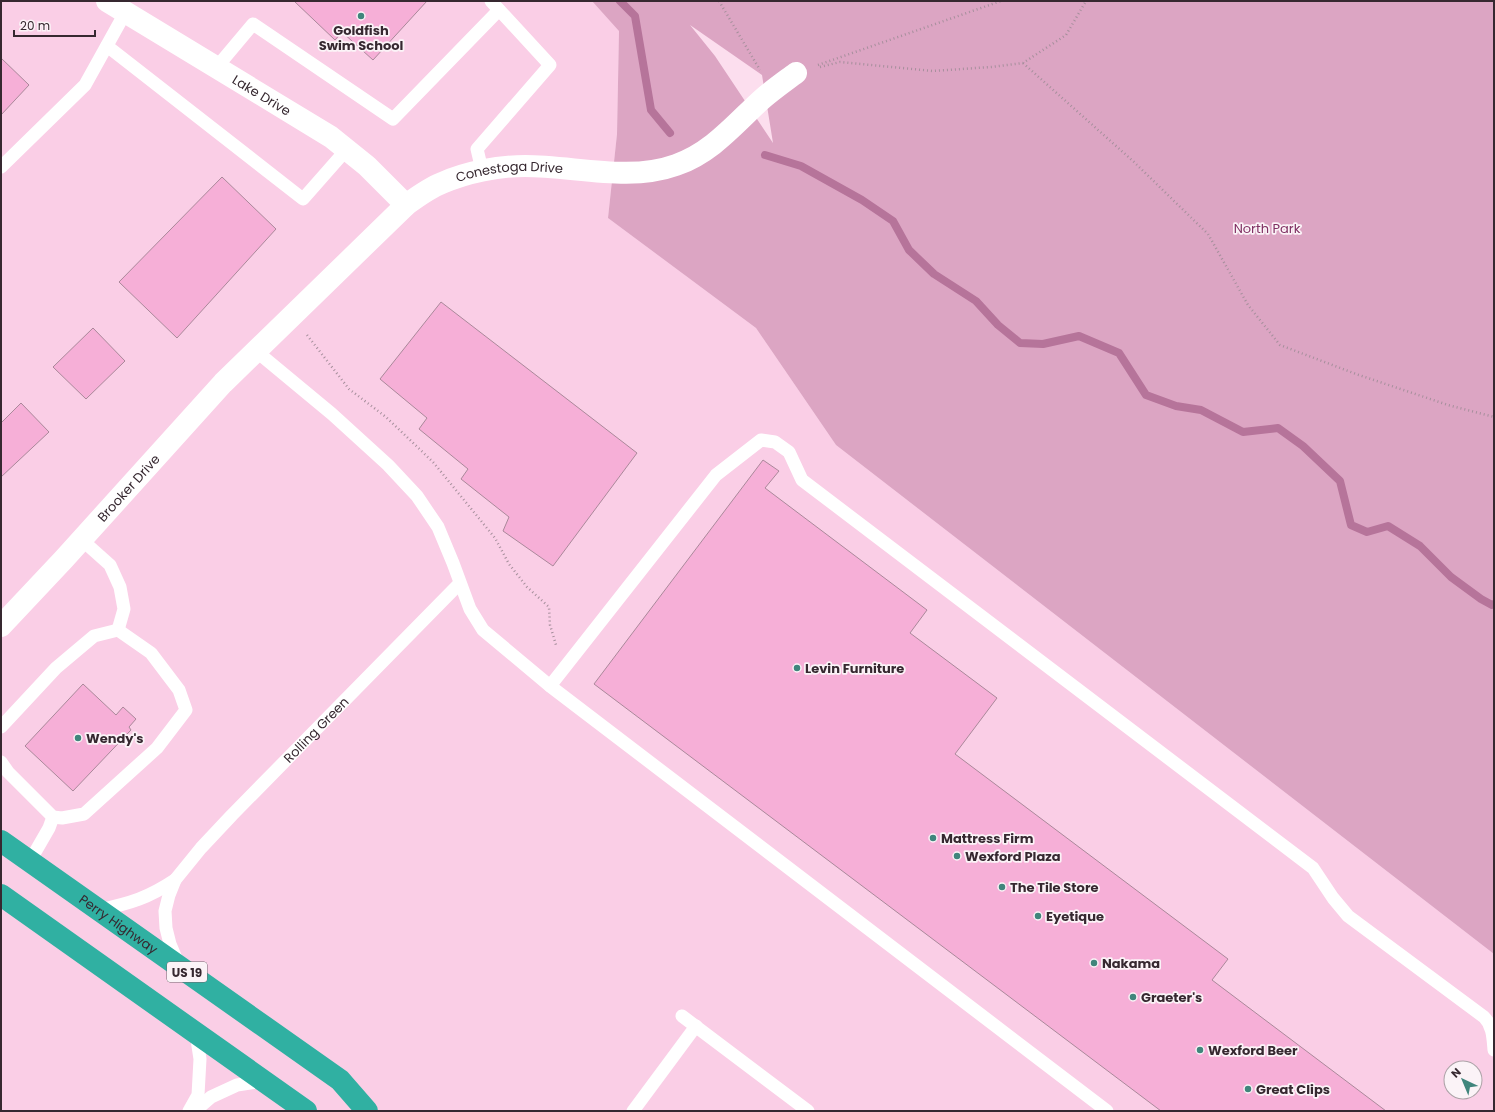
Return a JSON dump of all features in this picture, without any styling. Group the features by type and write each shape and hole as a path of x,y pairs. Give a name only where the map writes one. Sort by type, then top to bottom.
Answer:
{"highway":[{"name":"Perry Highway","path":"1,841 340,1080 367,1111"},
{"path":"1,895 306,1111"}],"street":[{"name":"Lake Drive","path":"107,1 331,137 367,166 406,205"},
{"name":"Conestoga Drive","path":"256,351 406,205 442,183 482,170 525,166 596,172 643,172 675,165 697,155 720,139 761,100 796,73"},
{"name":"Brooker Drive","path":"1,626 82,540 196,412 256,351"}],"lane":[{"path":"216,68 253,24 393,119 495,5 550,65 477,149 482,170"},
{"path":"1,167 85,85 125,13"},
{"path":"107,46 303,199 347,149"},
{"path":"256,351 332,414 388,465 417,496 438,527 454,563 470,609 482,630 550,686 1107,1111"},
{"path":"550,686 716,475 761,440 775,442 789,452 802,480 1313,868 1333,898 1348,916 1492,1022 1494,1050"},
{"path":"82,540 110,565 120,587 124,609 118,630"},
{"name":"Rolling Green","path":"99,910 128,904 144,898 175,880 201,848 232,815 460,583"},
{"path":"1,727 56,668 94,636 118,630 151,653 179,690 186,710 157,748 84,814 62,818 53,817 8,772 1,762"},
{"path":"30,861 49,828 53,817"},
{"name":"Rolling Green","path":"175,880 167,900 165,911 166,928 170,944 179,967"},
{"path":"682,1016 808,1111"},
{"path":"633,1111 696,1026"},
{"path":"189,1111 198,1095 200,1059 196,1033"},
{"path":"195,1111 211,1097 237,1085 263,1081"}],"path":[{"path":"720,1 772,91"},
{"path":"796,73 1001,1"},
{"path":"796,73 840,62 933,71 1023,63 1066,36 1086,1"},
{"path":"1023,63 1134,162 1208,234 1248,305 1280,345 1356,374 1448,405 1494,417"},
{"path":"292,316 349,389 386,418 433,462 495,538 509,564 527,587 549,607 550,625 557,647 567,664"}],"shaded area":[{"path":"1,1 592,1 619,30 617,134 608,218 756,328 836,445 1494,954 1494,1111 1,1111"}],"green space":[{"name":"North Park","path":"592,1 1494,1 1494,954 836,445 756,328 608,218 617,134 619,31","holes":["690,25 762,75 773,143 715,56"]}],"building":[{"name":"Goldfish Swim School","path":"294,1 427,1 373,60 342,32 335,40"},
{"path":"1,58 29,85 1,115"},
{"path":"222,177 276,229 177,338 119,282"},
{"path":"441,302 637,453 553,566 503,531 509,517 461,479 468,469 419,429 427,418 380,379"},
{"path":"93,328 125,361 86,399 53,367"},
{"path":"21,403 49,432 1,477 1,423"},
{"name":"Wexford Plaza","path":"763,460 779,471 765,488 927,610 910,633 997,698 955,754 1228,959 1212,980 1386,1111 1161,1111 594,684"},
{"name":"Wendy's","path":"83,684 116,715 123,707 136,719 129,727 131,730 73,791 25,746"}],"waterway":[{"path":"620,1 635,16 651,110 670,133"},
{"path":"765,155 801,166 862,200 893,221 909,250 934,274 976,301 998,325 1020,343 1043,344 1079,336 1119,353 1146,395 1176,406 1201,410 1243,432 1278,428 1303,446 1340,481 1351,525 1367,532 1388,526 1420,546 1451,577 1481,599 1492,605 1494,604"}],"place":[{"name":"Goldfish Swim School","path":"361,16"},
{"name":"Levin Furniture","path":"797,668"},
{"name":"Wendy's","path":"78,738"},
{"name":"Mattress Firm","path":"933,838"},
{"name":"Wexford Plaza","path":"957,856"},
{"name":"The Tile Store","path":"1002,887"},
{"name":"Eyetique","path":"1038,916"},
{"name":"Nakama","path":"1094,963"},
{"name":"Graeter's","path":"1133,997"},
{"name":"Wexford Beer","path":"1200,1050"},
{"name":"Great Clips","path":"1248,1089"}]}
